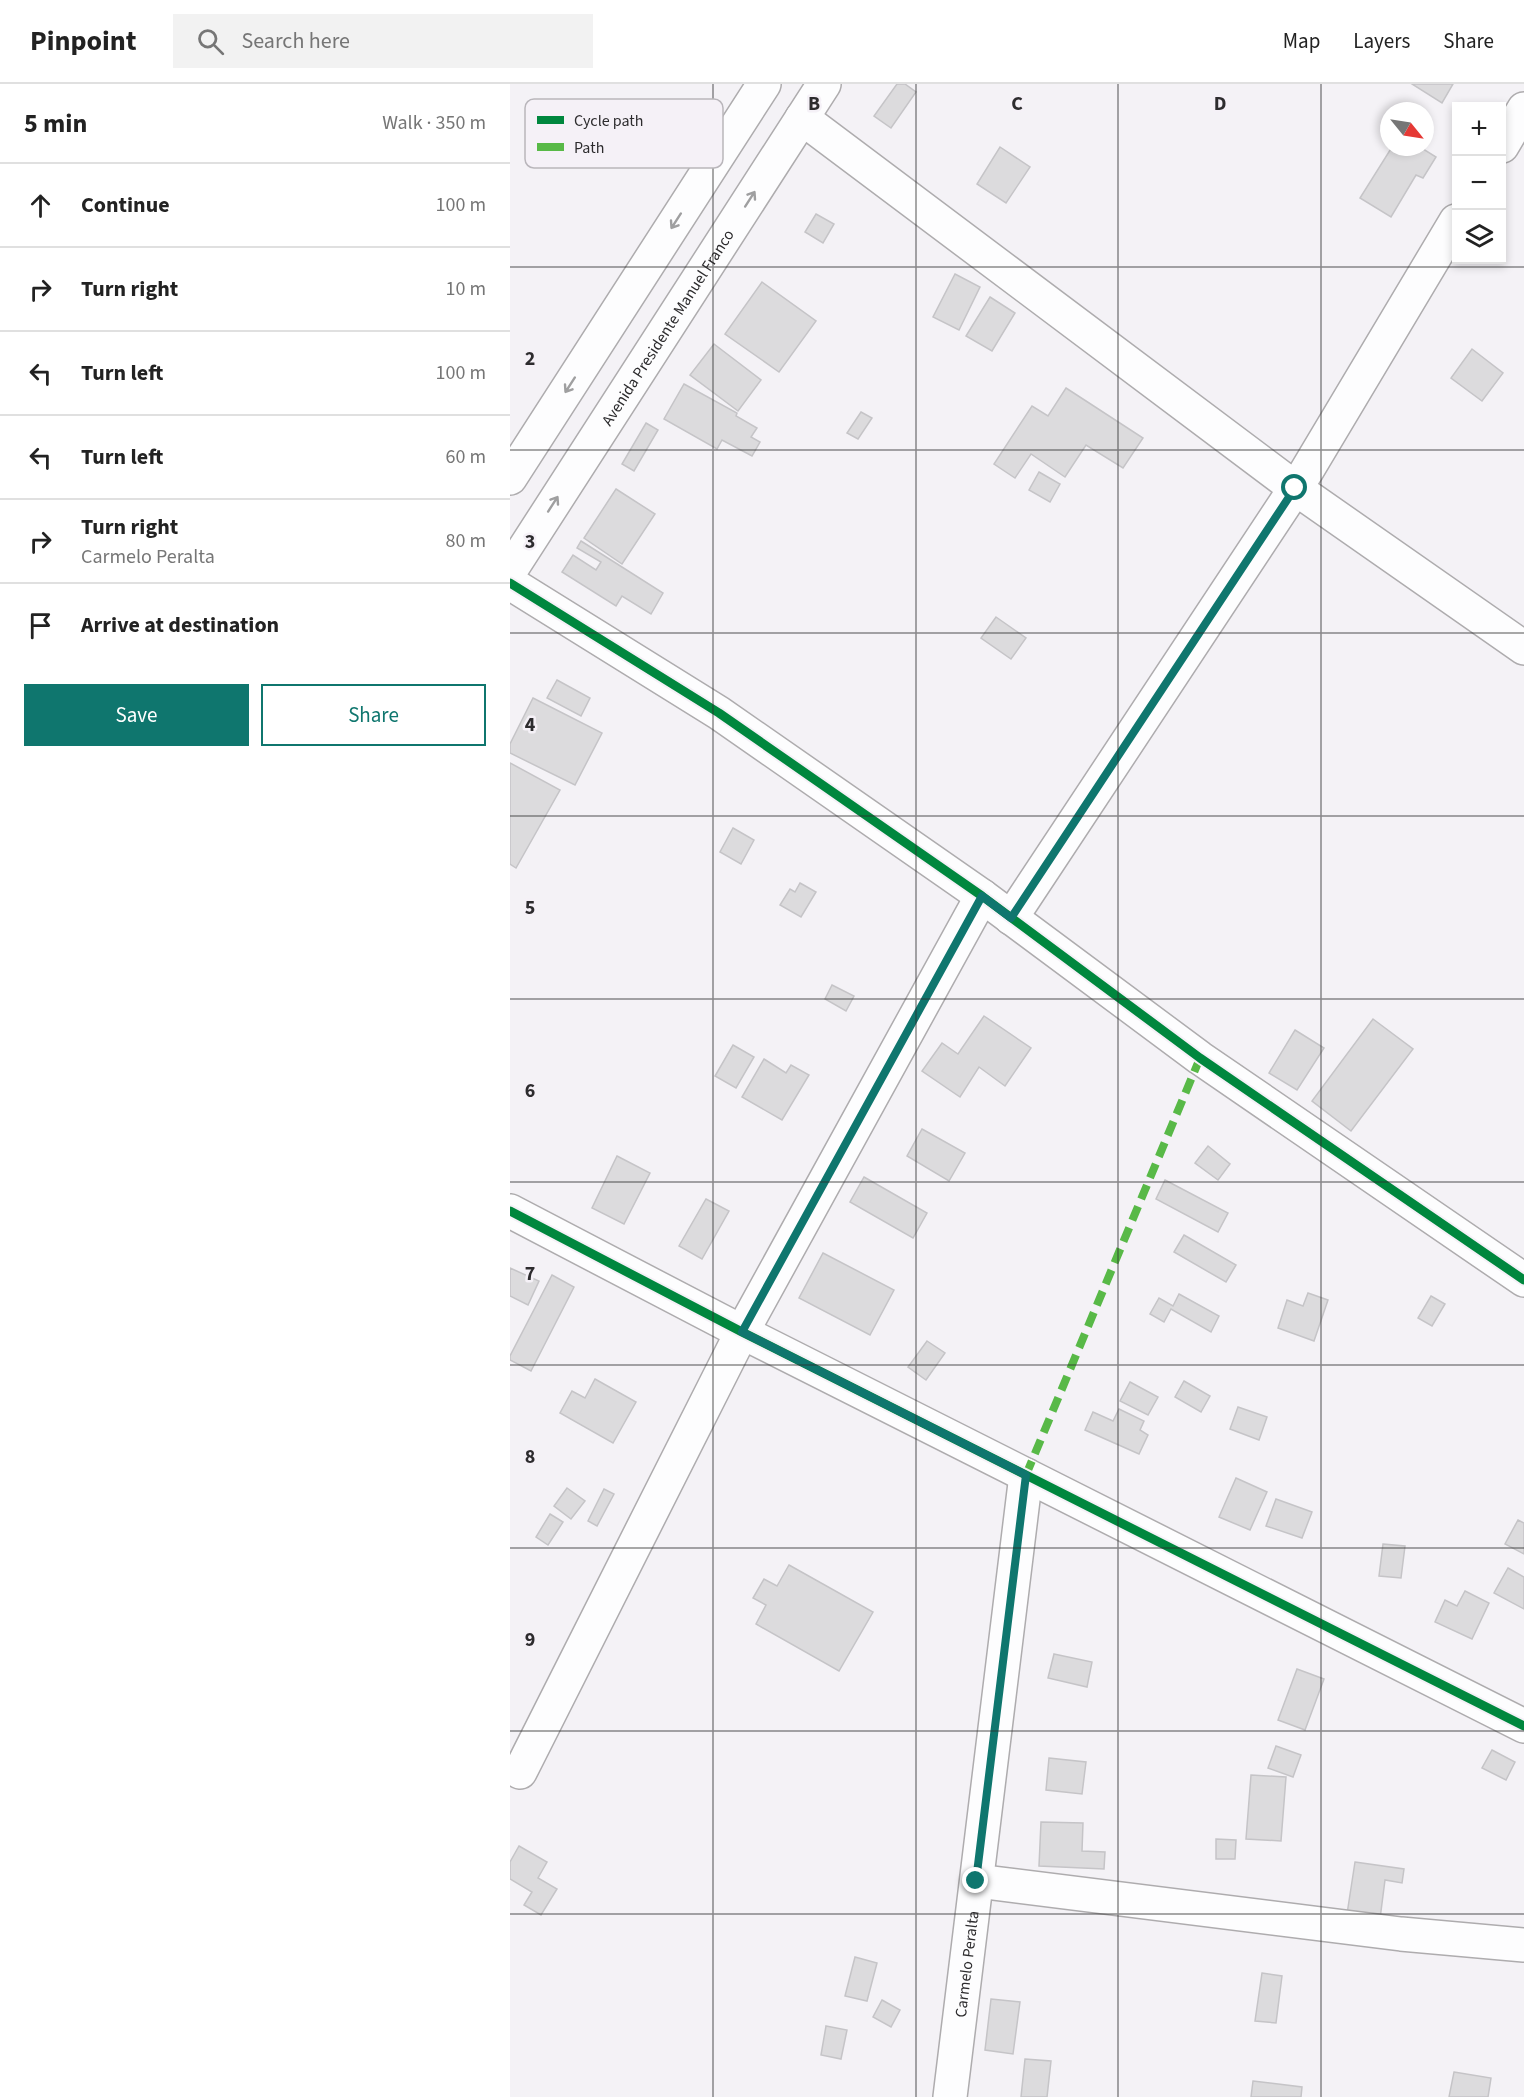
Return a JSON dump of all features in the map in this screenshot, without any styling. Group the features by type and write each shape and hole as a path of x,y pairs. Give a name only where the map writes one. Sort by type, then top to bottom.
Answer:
{"street":[{"path":"723,148 764,84"},
{"name":"Avenida Presidente Manuel Franco","path":"510,571 824,84"},
{"path":"1506,139 1524,109"},
{"path":"802,118 1295,488 1524,648"},
{"path":"510,478 710,168"},
{"path":"1011,918 1295,488 1452,228"},
{"path":"510,583 719,713 982,896 1200,1058 1524,1280"},
{"path":"520,1772 742,1332 982,896"},
{"path":"510,1211 742,1332 1524,1726"},
{"name":"Carmelo Peralta","path":"950,2097 1026,1475"},
{"path":"976,1881 1378,1931 1524,1945"}],"building":[{"path":"897,84 905,84 916,92 891,128 874,116"},
{"path":"1412,84 1453,84 1442,103"},
{"path":"1000,147 1030,167 1006,203 977,184"},
{"path":"1386,156 1436,157 1423,178 1416,175 1391,217 1360,198"},
{"path":"816,214 834,224 823,243 805,232"},
{"path":"955,274 980,287 959,330 933,317"},
{"path":"762,282 816,321 779,372 725,334"},
{"path":"990,297 1015,313 992,351 966,336"},
{"path":"714,344 761,380 738,411 690,375"},
{"path":"1472,349 1503,373 1482,401 1451,378"},
{"path":"684,384 737,413 736,416 757,428 751,437 760,442 752,456 722,440 717,449 664,419"},
{"path":"1066,388 1143,438 1123,468 1086,445 1065,477 1031,454 1015,478 994,464 1032,406 1048,416"},
{"path":"861,412 872,418 858,439 847,433"},
{"path":"646,423 658,430 634,471 622,464"},
{"path":"1039,472 1060,484 1050,502 1029,490"},
{"path":"616,489 655,514 622,564 584,538"},
{"path":"581,541 663,593 651,614 622,596 616,606 562,572 573,555 596,570 601,562 577,548"},
{"path":"996,617 1026,638 1011,659 981,638"},
{"path":"557,680 590,698 581,716 547,698"},
{"path":"533,698 602,733 575,785 510,753 510,744"},
{"path":"510,763 560,790 516,868 510,864"},
{"path":"733,828 754,840 741,864 720,852"},
{"path":"800,883 816,892 801,917 780,905 790,889 795,892"},
{"path":"832,985 854,996 846,1011 825,999"},
{"path":"984,1016 1031,1048 1005,1086 979,1067 960,1097 922,1071 942,1043 958,1054"},
{"path":"1373,1019 1413,1049 1351,1131 1312,1101"},
{"path":"1295,1030 1324,1048 1297,1090 1269,1073"},
{"path":"733,1045 754,1057 736,1088 715,1076"},
{"path":"764,1059 786,1073 791,1065 809,1075 782,1120 742,1097"},
{"path":"922,1129 965,1153 949,1181 907,1156"},
{"path":"1208,1146 1230,1164 1218,1180 1195,1163"},
{"path":"617,1156 650,1173 624,1224 592,1208"},
{"path":"864,1177 927,1213 913,1238 850,1202"},
{"path":"1165,1180 1228,1213 1218,1232 1156,1199"},
{"path":"706,1199 729,1211 702,1259 679,1246"},
{"path":"1184,1235 1236,1265 1226,1282 1174,1252"},
{"path":"823,1253 894,1290 870,1335 799,1298"},
{"path":"510,1268 539,1281 528,1305 510,1296"},
{"path":"552,1275 574,1287 531,1371 510,1360 510,1356"},
{"path":"1308,1293 1328,1300 1314,1341 1278,1328 1287,1300 1303,1306"},
{"path":"1179,1294 1219,1316 1211,1332 1171,1309 1164,1322 1150,1314 1159,1298 1173,1306"},
{"path":"1431,1296 1445,1304 1432,1326 1418,1318"},
{"path":"927,1341 945,1353 926,1380 908,1367"},
{"path":"595,1379 636,1402 613,1443 560,1413 572,1391 585,1398"},
{"path":"1184,1381 1210,1396 1201,1412 1175,1397"},
{"path":"1130,1382 1158,1397 1148,1415 1120,1401"},
{"path":"1238,1407 1267,1417 1259,1440 1230,1429"},
{"path":"1119,1409 1144,1421 1140,1430 1148,1435 1139,1454 1085,1430 1093,1412 1113,1421"},
{"path":"1236,1478 1267,1492 1250,1530 1219,1517"},
{"path":"567,1488 585,1501 571,1519 554,1506"},
{"path":"604,1489 614,1494 597,1526 588,1521"},
{"path":"1276,1499 1312,1512 1302,1538 1266,1526"},
{"path":"550,1514 563,1522 548,1545 536,1537"},
{"path":"1518,1520 1524,1523 1524,1554 1505,1544"},
{"path":"1383,1544 1405,1546 1401,1578 1379,1576"},
{"path":"789,1565 873,1612 839,1671 756,1624 766,1605 753,1598 764,1579 777,1586"},
{"path":"1508,1568 1524,1577 1524,1609 1494,1593"},
{"path":"1465,1591 1489,1603 1472,1639 1435,1622 1445,1600 1457,1606"},
{"path":"1054,1654 1092,1662 1087,1687 1048,1678"},
{"path":"1297,1669 1324,1679 1305,1730 1278,1720"},
{"path":"1276,1746 1301,1755 1293,1777 1268,1768"},
{"path":"1492,1750 1515,1762 1506,1780 1482,1768"},
{"path":"1049,1758 1086,1762 1082,1794 1046,1790"},
{"path":"1251,1775 1286,1777 1281,1841 1246,1839"},
{"path":"1041,1822 1083,1823 1082,1851 1105,1852 1104,1869 1039,1866"},
{"path":"1216,1839 1236,1840 1235,1859 1216,1859"},
{"path":"519,1846 547,1862 538,1878 557,1889 541,1915 524,1905 532,1892 510,1879 510,1862"},
{"path":"1355,1862 1404,1869 1402,1883 1385,1880 1380,1919 1347,1914"},
{"path":"855,1957 877,1963 867,2001 845,1996"},
{"path":"1262,1973 1282,1976 1276,2023 1255,2021"},
{"path":"991,1999 1020,2002 1013,2054 985,2050"},
{"path":"882,2000 900,2010 891,2027 873,2017"},
{"path":"826,2026 847,2030 841,2059 821,2055"},
{"path":"1025,2059 1051,2061 1047,2097 1021,2097"},
{"path":"1454,2072 1491,2078 1488,2097 1449,2097"},
{"path":"1253,2081 1302,2087 1301,2097 1251,2097"}],"marked path":[{"path":"1026,1475 1200,1058"}],"cycle path":[{"path":"510,583 719,713 982,896 1200,1058 1524,1280"},
{"path":"510,1211 742,1332 1524,1726"}],"route":[{"path":"976,1881 1026,1475 742,1332 982,896 1011,918 1295,488"}]}
